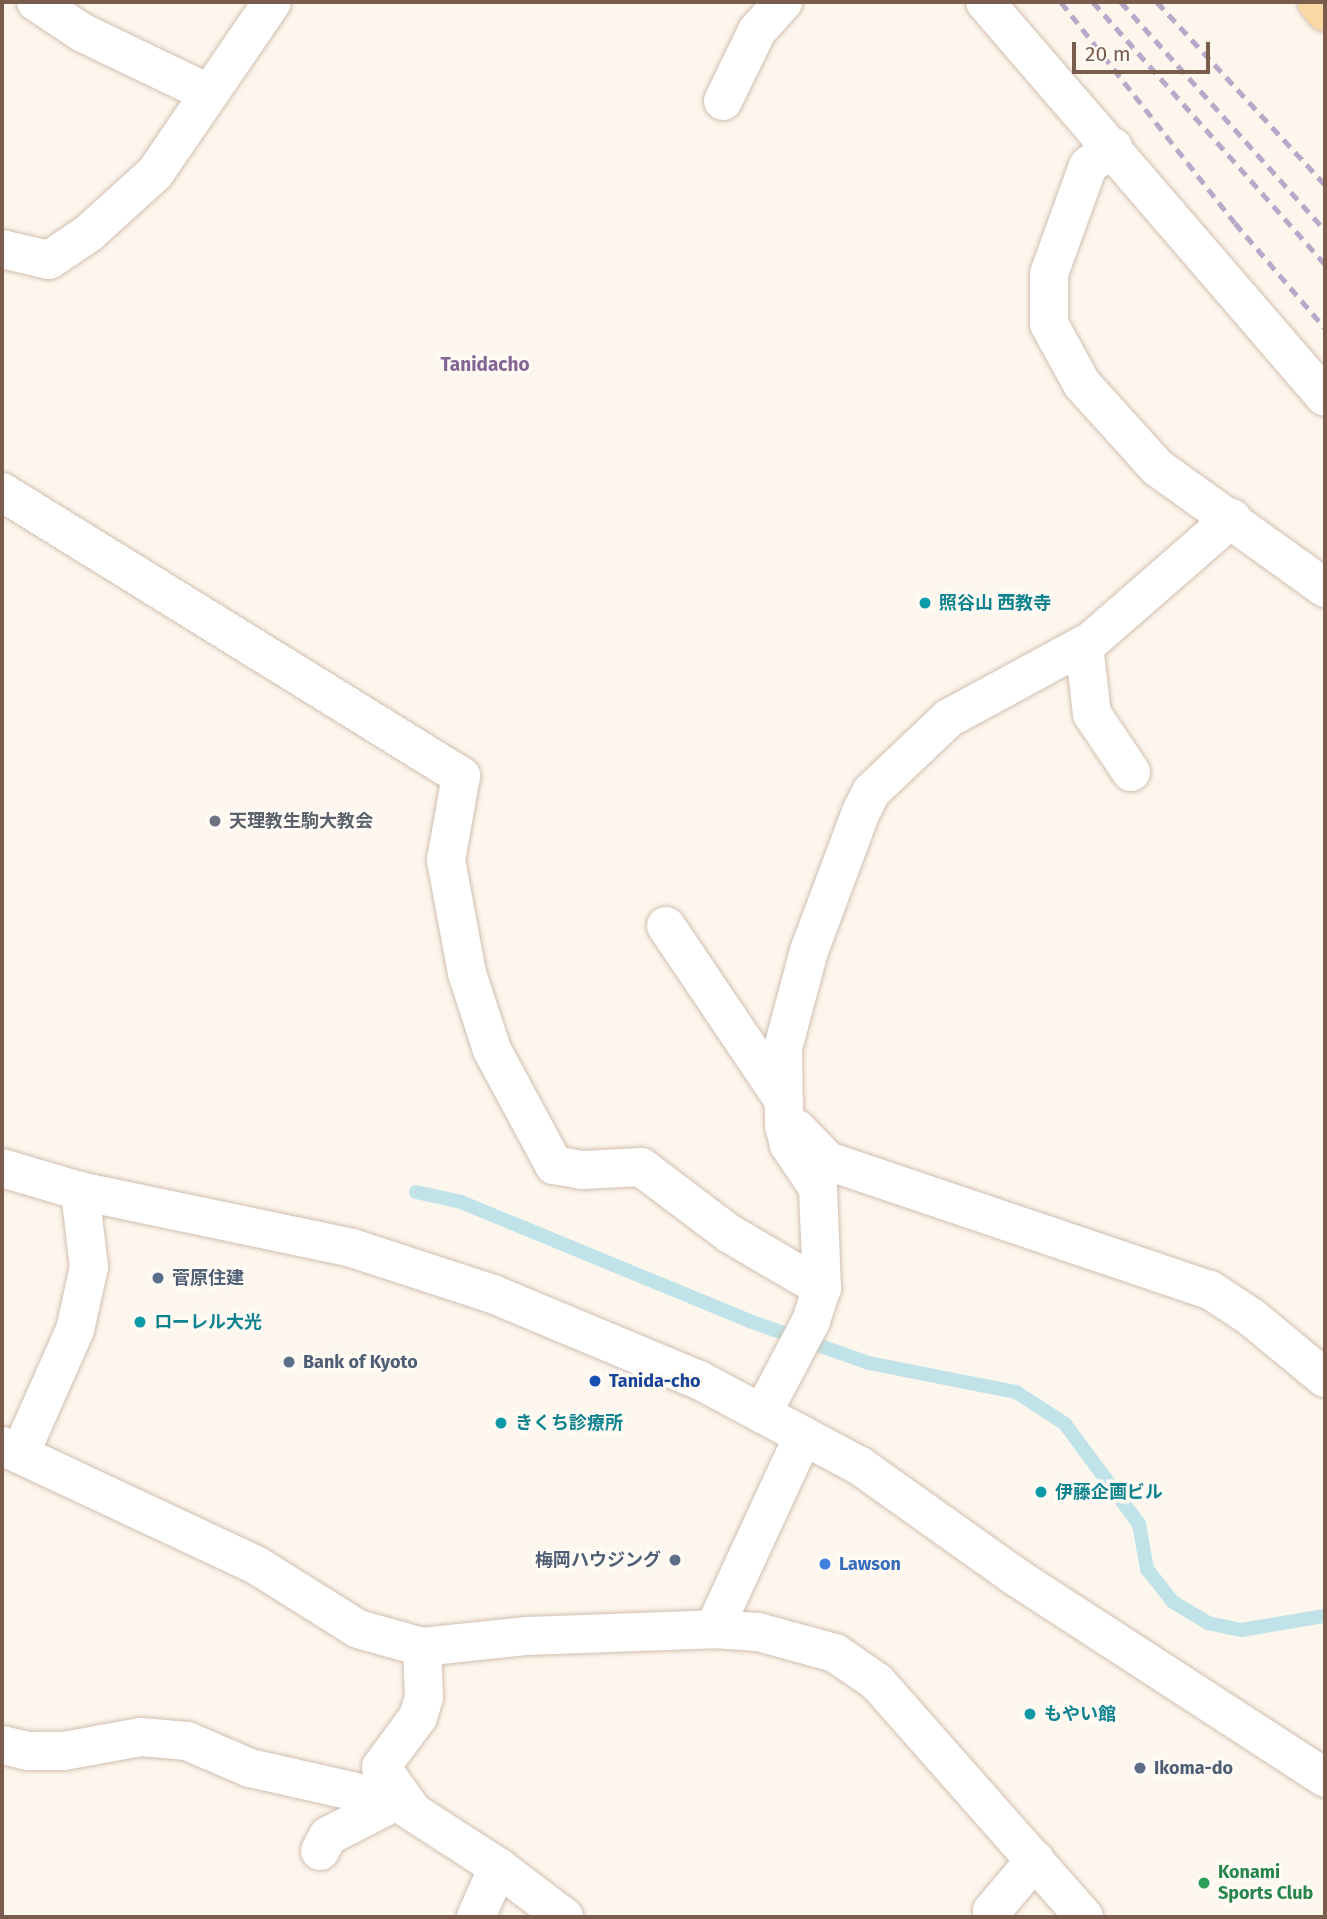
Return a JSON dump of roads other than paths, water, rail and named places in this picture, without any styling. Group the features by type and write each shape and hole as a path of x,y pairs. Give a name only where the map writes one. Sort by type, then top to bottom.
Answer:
{"main road":[{"path":"1318,2 1325,12"}],"street":[{"path":"36,2 83,33 208,93"},
{"path":"2,249 49,260 89,233 155,173 272,2"},
{"path":"723,101 757,31 783,2"},
{"path":"985,2 1113,147 1325,397"},
{"path":"1113,147 1088,166 1054,262 1049,324 1082,384 1158,468 1232,518 1325,588"},
{"path":"2,492 461,776 446,860 467,973 492,1050 554,1165 582,1170 641,1167 730,1234 816,1305"},
{"path":"762,1414 816,1305 818,1188 789,1145 784,1105 783,1048 806,963 852,830 871,792 949,718 1083,645 1232,518"},
{"path":"1083,645 1092,714 1131,772"},
{"path":"666,926 803,1138 828,1161 1210,1290 1251,1317 1325,1378"},
{"path":"2,1168 80,1191 352,1248 493,1294 699,1380 860,1466 1016,1577 1325,1778"},
{"path":"80,1191 89,1266 75,1330 11,1450 256,1564 358,1629 422,1647 527,1636 714,1629 758,1632 835,1653 877,1682 1084,1917"},
{"path":"714,1629 803,1436"},
{"path":"320,1851 328,1836 395,1791 424,1697 422,1647"},
{"path":"2,1745 27,1751 64,1751 141,1737 187,1741 290,1780 395,1791 564,1917"},
{"path":"993,1917 992,1910 1035,1860"},
{"path":"476,1917 498,1867"}],"waterway":[{"path":"416,1192 461,1202 752,1322 869,1363 1016,1392 1065,1424 1139,1524 1147,1569 1173,1602 1208,1623 1241,1630 1325,1616"}],"railway":[{"path":"1061,2 1235,223 1325,328"},
{"path":"1093,2 1325,264"},
{"path":"1121,2 1325,230"},
{"path":"1157,2 1325,185"}],"place":[{"name":"照谷山 西教寺","path":"925,603"},
{"name":"天理教生駒大教会","path":"215,821"},
{"name":"菅原住建","path":"158,1278"},
{"name":"ローレル大光","path":"140,1322"},
{"name":"Bank of Kyoto","path":"289,1362"},
{"name":"Tanida-cho","path":"595,1381"},
{"name":"きくち診療所","path":"501,1423"},
{"name":"伊藤企画ビル","path":"1041,1492"},
{"name":"梅岡ハウジング","path":"675,1560"},
{"name":"Lawson","path":"825,1564"},
{"name":"もやい館","path":"1030,1714"},
{"name":"Ikoma-do","path":"1140,1768"},
{"name":"Konami Sports Club","path":"1204,1883"}],"district":[{"name":"Tanidacho","path":"485,365"}]}
